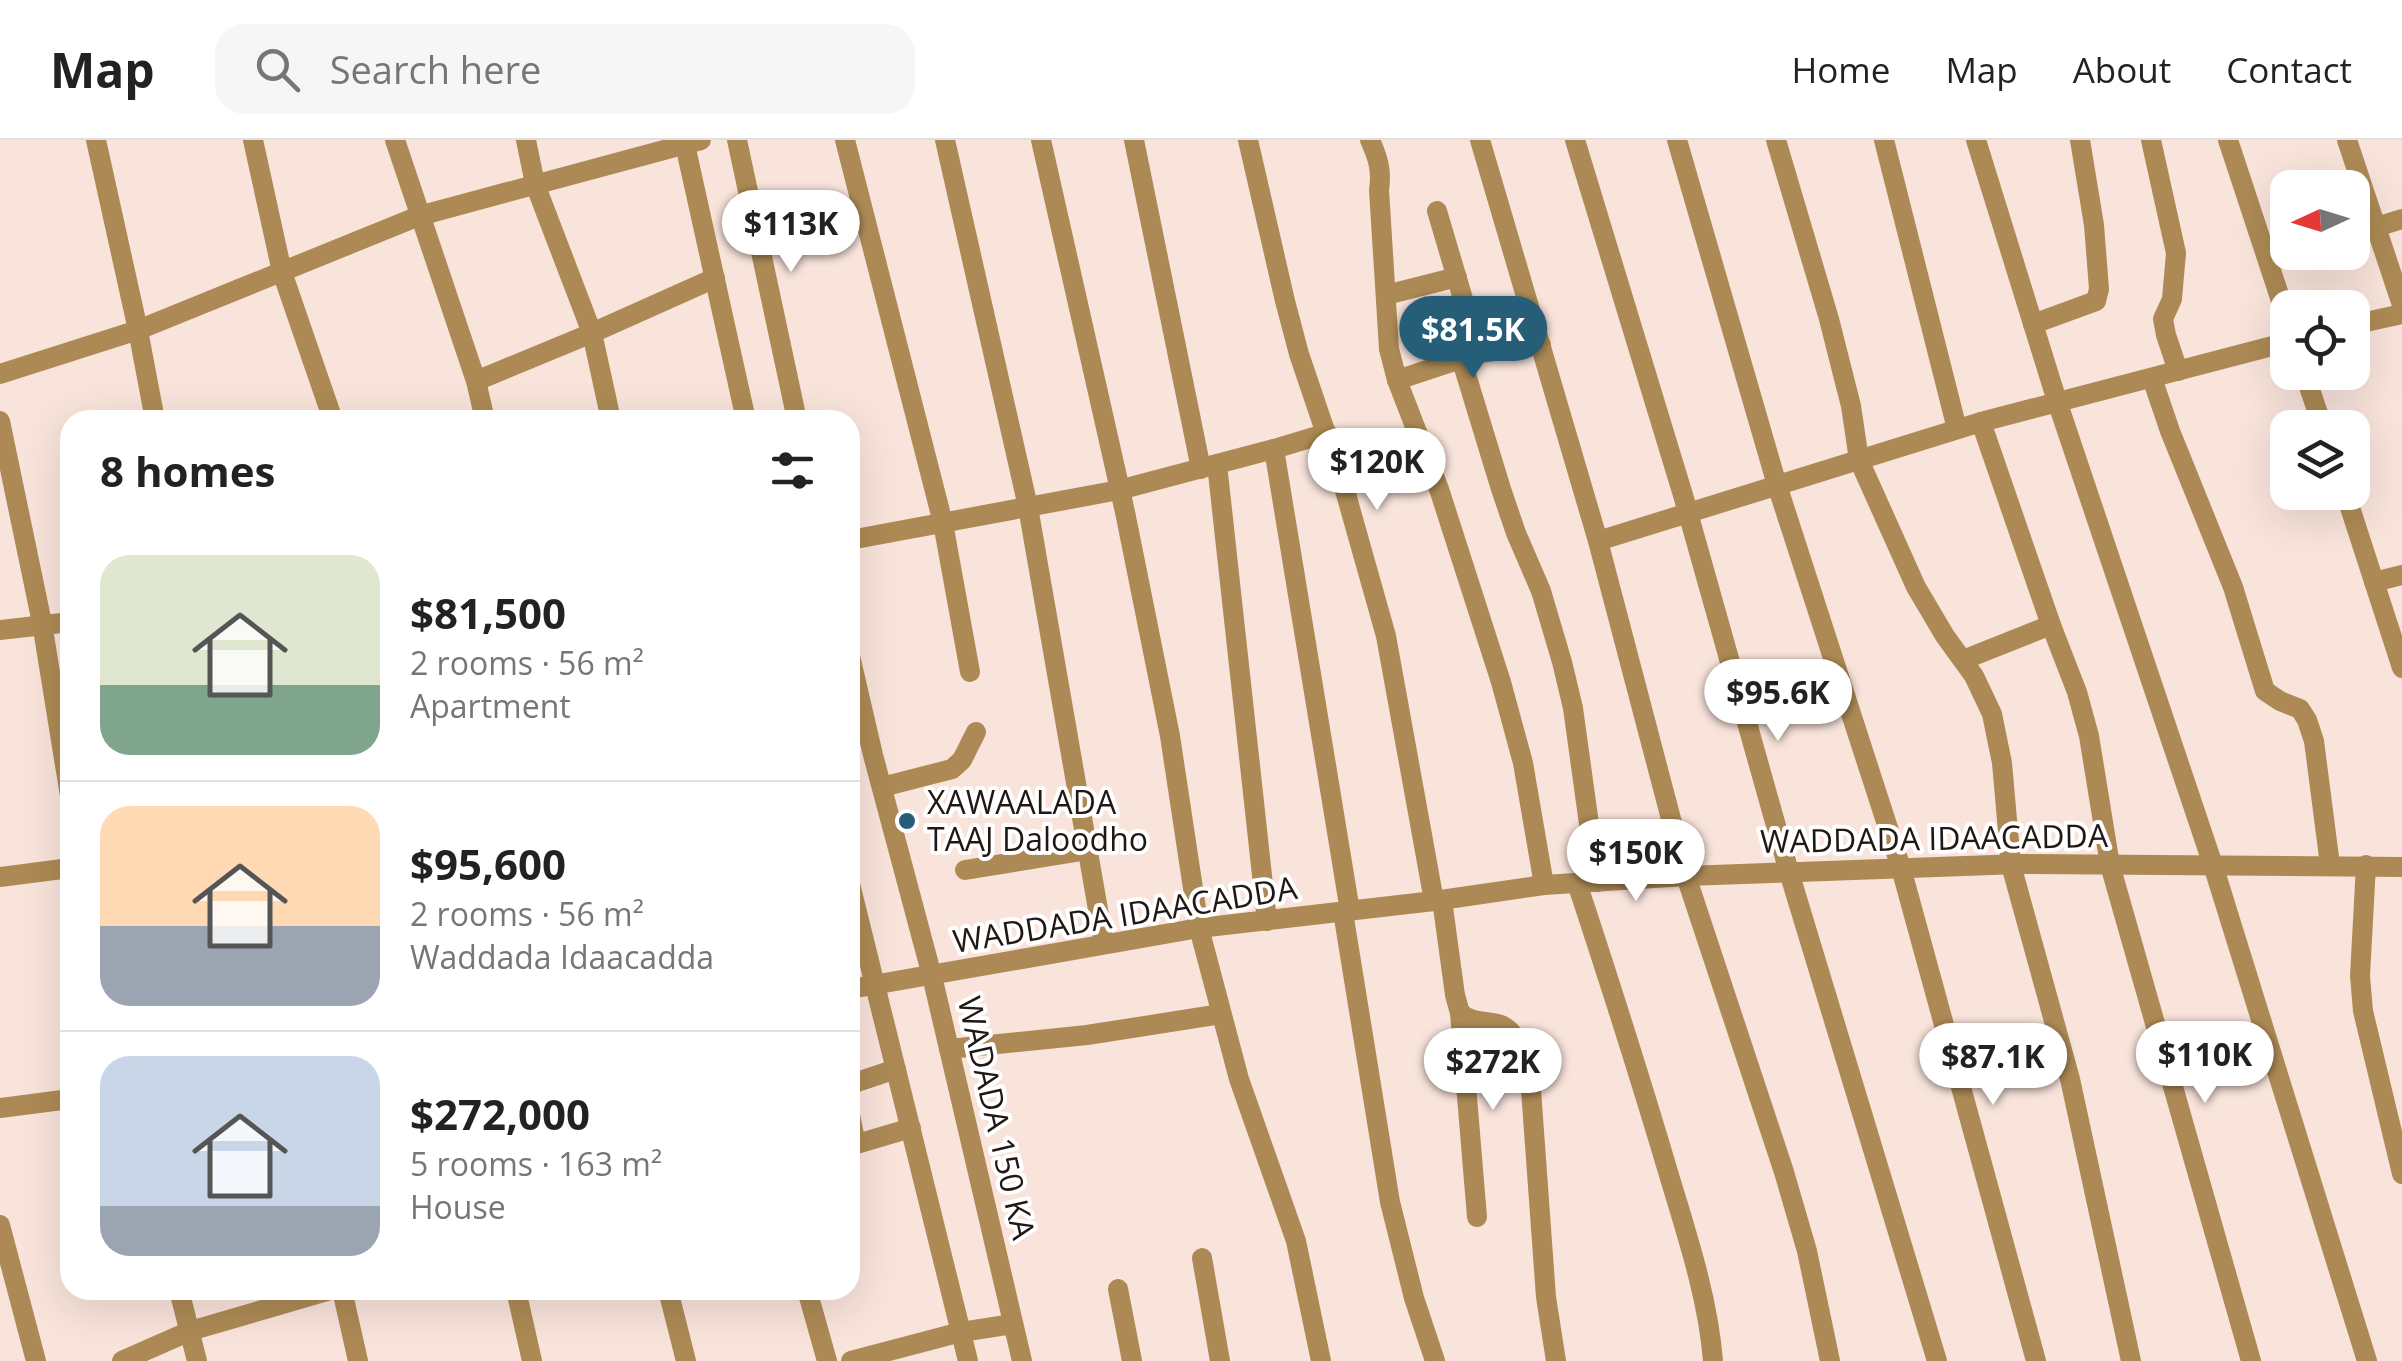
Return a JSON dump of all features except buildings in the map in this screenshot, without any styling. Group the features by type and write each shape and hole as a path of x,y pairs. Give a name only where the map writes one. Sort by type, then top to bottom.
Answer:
{"street":[{"path":"96,140 153,410"},
{"path":"254,140 282,272 329,410"},
{"path":"395,140 483,410"},
{"path":"526,140 535,184 592,333 610,410"},
{"path":"737,140 795,410"},
{"path":"845,140 943,523 970,672"},
{"path":"945,140 1028,507 1104,944"},
{"path":"1041,140 1170,736 1198,928 1239,1078 1296,1241 1321,1361"},
{"path":"1134,140 1209,467 1267,920"},
{"path":"1248,140 1290,319 1386,636 1460,1014 1476,1216"},
{"path":"1370,140 1381,170 1389,349 1501,682 1522,763 1544,885"},
{"path":"1480,140 1598,541 1686,876 1784,1172 1830,1361"},
{"path":"1575,140 1687,512 1788,872 1937,1361"},
{"path":"1677,140 1776,485 1901,868 2036,1361"},
{"path":"1776,140 1830,319 1851,406 1859,460 1916,587 1974,676 1992,714 2002,763 2012,865 2070,1079 2132,1361"},
{"path":"1884,140 1957,430"},
{"path":"1976,140 2057,401 2213,865 2367,1361"},
{"path":"2033,324 2096,301 2099,289 2094,225 2080,140"},
{"path":"2151,140 2176,253 2172,300 2163,319 2178,371"},
{"path":"2228,140 2277,290"},
{"path":"2348,140 2402,304"},
{"path":"0,374 138,330 419,216 690,141 744,410"},
{"path":"1437,210 1457,277 1484,437 1516,534 1541,591 1562,662 1573,708 1587,882 1682,1218 1713,1361"},
{"path":"2376,227 2402,219"},
{"path":"1386,295 1457,277"},
{"path":"476,381 715,278"},
{"path":"2370,321 2402,314"},
{"path":"1397,380 1470,356 1541,345"},
{"path":"1598,541 1982,422 2270,347"},
{"path":"2152,378 2233,588 2265,691 2300,709 2307,720 2314,741 2330,866"},
{"path":"0,420 42,624 60,735"},
{"path":"1982,422 2077,692 2089,736 2110,865 2251,1361"},
{"path":"860,538 1119,490 1327,432"},
{"path":"1274,449 1390,1202 1414,1298 1435,1361"},
{"path":"2351,510 2402,668"},
{"path":"2374,582 2402,575"},
{"path":"0,630 60,623"},
{"path":"1963,660 2051,625"},
{"name":"WADADA 150 KA","path":"860,699 932,976 1022,1361"},
{"path":"882,787 952,769 962,760 976,732"},
{"path":"860,758 873,755"},
{"path":"965,870 1088,850"},
{"name":"WADDADA IDAACADDA","path":"860,988 1198,928 1544,885 2012,865 2402,866"},
{"path":"2366,866 2360,976 2363,1011 2402,1174"},
{"path":"0,876 60,869"},
{"path":"860,925 968,1361"},
{"path":"950,1050 1087,1035 1222,1014"},
{"path":"1460,1014 1468,1020 1503,1026 1519,1045 1530,1076 1546,1297 1556,1361"},
{"path":"860,1081 896,1069"},
{"path":"0,1108 60,1099"},
{"path":"860,1143 911,1128"},
{"path":"0,1229 36,1361"},
{"path":"1202,1258 1220,1361"},
{"path":"1118,1289 1132,1361"},
{"path":"182,1300 197,1361"},
{"path":"122,1361 190,1331 297,1300"},
{"path":"344,1300 358,1361"},
{"path":"518,1300 532,1361"},
{"path":"671,1300 686,1361"},
{"path":"810,1300 827,1361"},
{"path":"851,1361 961,1332 1013,1324"}],"place":[{"name":"XAWAALADA TAAJ Daloodho","path":"907,821"}]}
